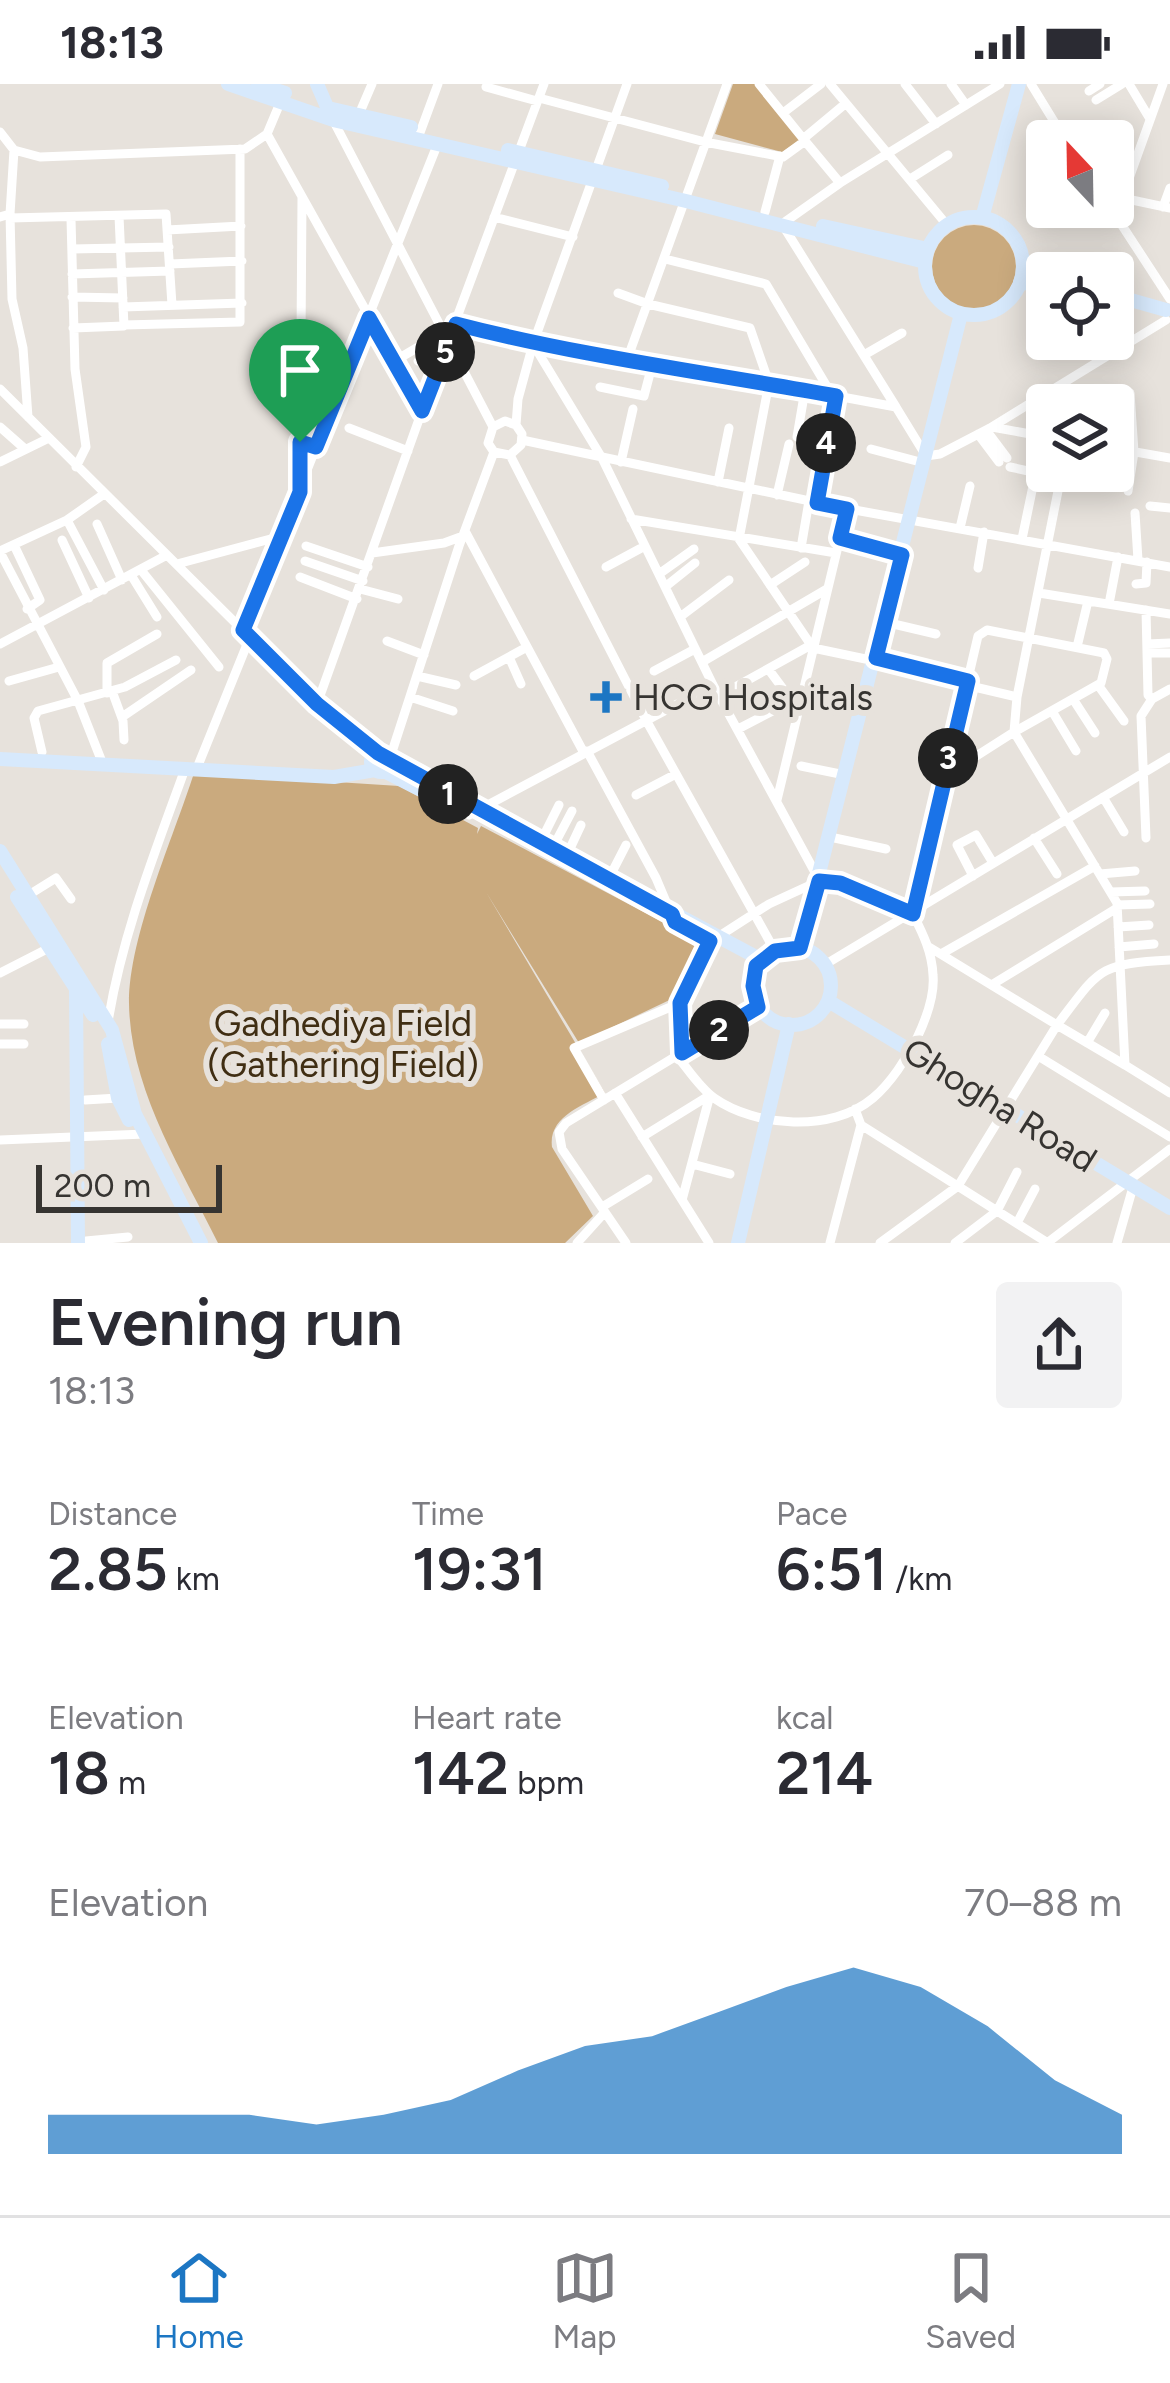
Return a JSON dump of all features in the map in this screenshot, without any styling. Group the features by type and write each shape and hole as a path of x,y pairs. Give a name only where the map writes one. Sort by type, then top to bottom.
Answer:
{"main road":[{"path":"228,84 285,94"},
{"path":"258,84 331,114 927,256"},
{"path":"317,84 331,114"},
{"path":"982,218 1019,84"},
{"path":"420,134 438,143 516,157"},
{"path":"687,197 765,212 786,222"},
{"path":"982,218 1010,233 1019,246 1021,276 1006,304 992,312 961,314 934,297 927,283 927,256 946,225 982,218"},
{"path":"1021,276 1026,276"},
{"path":"1021,276 1026,278"},
{"path":"1134,301 1168,312"},
{"path":"1134,307 1168,312"},
{"path":"800,948 961,314"},
{"path":"0,755 42,752 194,766 328,769 381,761 714,939 764,959 800,948 826,964 832,978 830,1002 816,1018 785,1025 764,1017 753,986 764,959"},
{"path":"0,755 101,758"},
{"path":"474,813 553,850 674,918"},
{"path":"0,851 81,991 85,1100 81,1136"},
{"path":"0,866 47,949 107,1028 141,1135"},
{"path":"81,991 83,1242"},
{"name":"Ghogha Road","path":"830,1002 1170,1208"},
{"path":"734,1243 785,1025"},
{"path":"107,1028 118,1098 201,1243"},
{"path":"170,1191 191,1243"}],"street":[{"path":"357,119 372,84"},
{"path":"420,134 437,84"},
{"path":"317,704 446,340 456,324 544,84"},
{"path":"627,84 533,344 518,399 488,442 510,450 602,458 847,509 1170,566"},
{"path":"456,324 533,344 628,357 727,84"},
{"path":"759,84 840,183"},
{"path":"783,113 820,84"},
{"path":"830,84 946,225"},
{"path":"905,84 935,124"},
{"path":"951,84 966,105"},
{"path":"925,460 786,222 1000,84"},
{"path":"1031,84 1053,120"},
{"path":"1100,84 1093,95 1126,84 1150,119"},
{"path":"1134,157 1163,84"},
{"path":"486,87 780,156"},
{"path":"0,131 14,151 40,157 240,149 267,134 285,94"},
{"path":"1157,99 1170,104"},
{"path":"765,212 780,156 845,104"},
{"path":"331,114 478,398 503,424 526,487 646,720 755,913 764,959"},
{"path":"267,134 422,411"},
{"path":"107,1028 138,902 438,143"},
{"path":"73,328 240,322 240,149"},
{"path":"14,151 4,217 28,419"},
{"path":"910,179 948,155"},
{"path":"1134,200 1167,207 1170,188"},
{"path":"300,492 302,193"},
{"path":"4,217 166,214 172,305"},
{"path":"119,216 124,325"},
{"path":"494,217 573,237"},
{"path":"71,219 73,328 86,447 76,467"},
{"path":"167,230 241,226"},
{"path":"871,449 925,460 940,454 986,430 1168,312 1122,228"},
{"path":"72,249 169,247"},
{"path":"665,259 766,284 834,395 802,548"},
{"path":"72,274 242,261"},
{"path":"618,292 648,304 750,328 769,383 739,539 812,646"},
{"path":"72,297 172,305 242,303"},
{"path":"864,355 902,333"},
{"path":"403,356 446,340"},
{"path":"418,362 446,340"},
{"path":"533,344 602,458 713,685 819,881"},
{"path":"276,346 301,347"},
{"path":"621,356 896,406"},
{"path":"601,387 644,396 653,362"},
{"path":"0,389 317,704 381,761 402,724 486,477 510,450"},
{"path":"777,495 806,390"},
{"path":"621,462 633,409"},
{"path":"0,427 25,449"},
{"path":"349,428 408,451"},
{"path":"718,482 728,428"},
{"path":"986,430 1026,434"},
{"path":"986,430 1005,462 1026,466"},
{"path":"0,462 46,439"},
{"path":"300,442 316,447"},
{"path":"1134,452 1170,458"},
{"path":"960,528 970,486"},
{"path":"1022,538 1032,492"},
{"path":"1059,492 1017,697 1014,733 1117,907 1125,1065"},
{"path":"101,758 78,701 5,575 0,554 67,520 104,494"},
{"path":"1150,506 1170,508"},
{"path":"777,800 847,509"},
{"path":"1135,513 1146,583 1136,584"},
{"path":"631,519 836,553"},
{"path":"67,520 104,590"},
{"path":"97,524 157,617"},
{"path":"978,568 984,532"},
{"path":"372,554 444,543 464,534"},
{"path":"464,534 674,918"},
{"path":"176,565 282,536"},
{"path":"840,538 902,555"},
{"path":"62,539 88,598"},
{"path":"14,545 40,600 27,609"},
{"path":"306,546 368,567"},
{"path":"606,567 645,546"},
{"path":"658,574 694,549"},
{"path":"0,644 167,555"},
{"path":"1108,604 1118,557"},
{"path":"305,561 360,589"},
{"path":"770,585 805,562"},
{"path":"665,587 695,563"},
{"path":"131,575 219,667"},
{"path":"300,577 398,599"},
{"path":"680,617 730,580"},
{"path":"702,662 827,589"},
{"path":"1040,592 1170,614"},
{"path":"1077,646 1088,601"},
{"path":"1146,610 1148,695 1152,699"},
{"path":"885,622 936,634"},
{"path":"913,914 840,883 819,881 755,913 714,939 680,1003 679,1054 710,1095 763,1119 793,1122 854,1109 873,1098 911,1049 926,1020 934,981 929,946 913,914 944,777 981,632 1077,646 1106,656 1098,685 944,777"},
{"path":"124,740 107,663 157,634"},
{"path":"387,640 424,655"},
{"path":"1147,648 1170,643"},
{"path":"719,696 812,646 1017,697"},
{"path":"474,676 527,647"},
{"path":"1147,648 1170,653"},
{"path":"654,671 695,649"},
{"path":"509,657 521,685"},
{"path":"42,752 35,713 110,692 176,660"},
{"path":"9,681 59,668"},
{"path":"122,717 190,670"},
{"path":"738,729 792,701 769,670"},
{"path":"417,676 456,686"},
{"path":"474,813 713,685"},
{"path":"1098,685 1124,721"},
{"path":"1146,838 1141,716 1152,699 1170,689"},
{"path":"410,697 453,711"},
{"path":"1072,699 1095,734"},
{"path":"1052,711 1076,751"},
{"path":"826,964 1170,757"},
{"path":"801,766 845,775"},
{"path":"637,795 676,774"},
{"path":"1102,797 1124,832"},
{"path":"553,850 559,805"},
{"path":"553,850 572,811"},
{"path":"553,850 581,825"},
{"path":"973,876 956,847 974,835 993,863"},
{"path":"830,837 886,849"},
{"path":"1034,838 1057,874"},
{"path":"608,880 626,845"},
{"path":"940,953 1097,870 1135,871"},
{"path":"27,896 56,878 71,899"},
{"path":"1111,892 1145,891"},
{"path":"992,984 1117,907 1150,904"},
{"path":"1118,927 1149,925"},
{"path":"1119,947 1154,944"},
{"path":"929,946 1170,1093"},
{"path":"0,974 47,949"},
{"path":"880,1243 958,1186 1057,1025 1098,972 1119,963 1170,960"},
{"path":"604,1100 574,1048 680,1003"},
{"path":"626,1243 562,1149 559,1132 566,1123 758,1007"},
{"path":"1087,1042 1105,1013"},
{"path":"0,1024 24,1024"},
{"path":"0,1044 24,1044"},
{"path":"1038,1056 1170,1137"},
{"path":"615,1093 709,1243"},
{"path":"642,1137 710,1095"},
{"path":"682,1200 710,1095"},
{"path":"85,1100 118,1098"},
{"path":"830,1243 860,1125 854,1109"},
{"path":"860,1125 1048,1243 1170,1149"},
{"path":"0,1140 141,1135"},
{"path":"692,1164 730,1174"},
{"path":"955,1243 997,1211 1016,1172"},
{"path":"577,1243 604,1209 648,1179"},
{"path":"1117,1243 1129,1184"},
{"path":"1017,1223 1035,1190"},
{"path":"593,1228 617,1230"},
{"path":"83,1242 128,1237"}],"green space":[{"path":"733,84 755,84 800,140 782,152 715,134"},
{"path":"974,225 1004,237 1016,267 1004,297 974,309 944,297 932,267 944,237"},
{"name":"Gadhediya Field (Gathering Field)","path":"194,773 399,786 478,828 477,834 481,826 704,944 678,996 579,1043 486,892 605,1093 568,1114 552,1137 552,1147 593,1216 565,1243 218,1243 148,1097 138,1066 129,1003 144,918"}],"place":[{"name":"HCG Hospitals","path":"606,697"}],"route":[{"path":"369,318 422,411 456,324 533,344 836,396 817,503 847,509 840,538 902,555 876,658 968,681 913,914 883,898 819,881 800,948 775,951 756,966 753,986 758,1007 682,1053 680,1003 710,941 675,922 672,914 378,753 317,704 243,630 300,492 300,442 316,447 369,318"}]}
